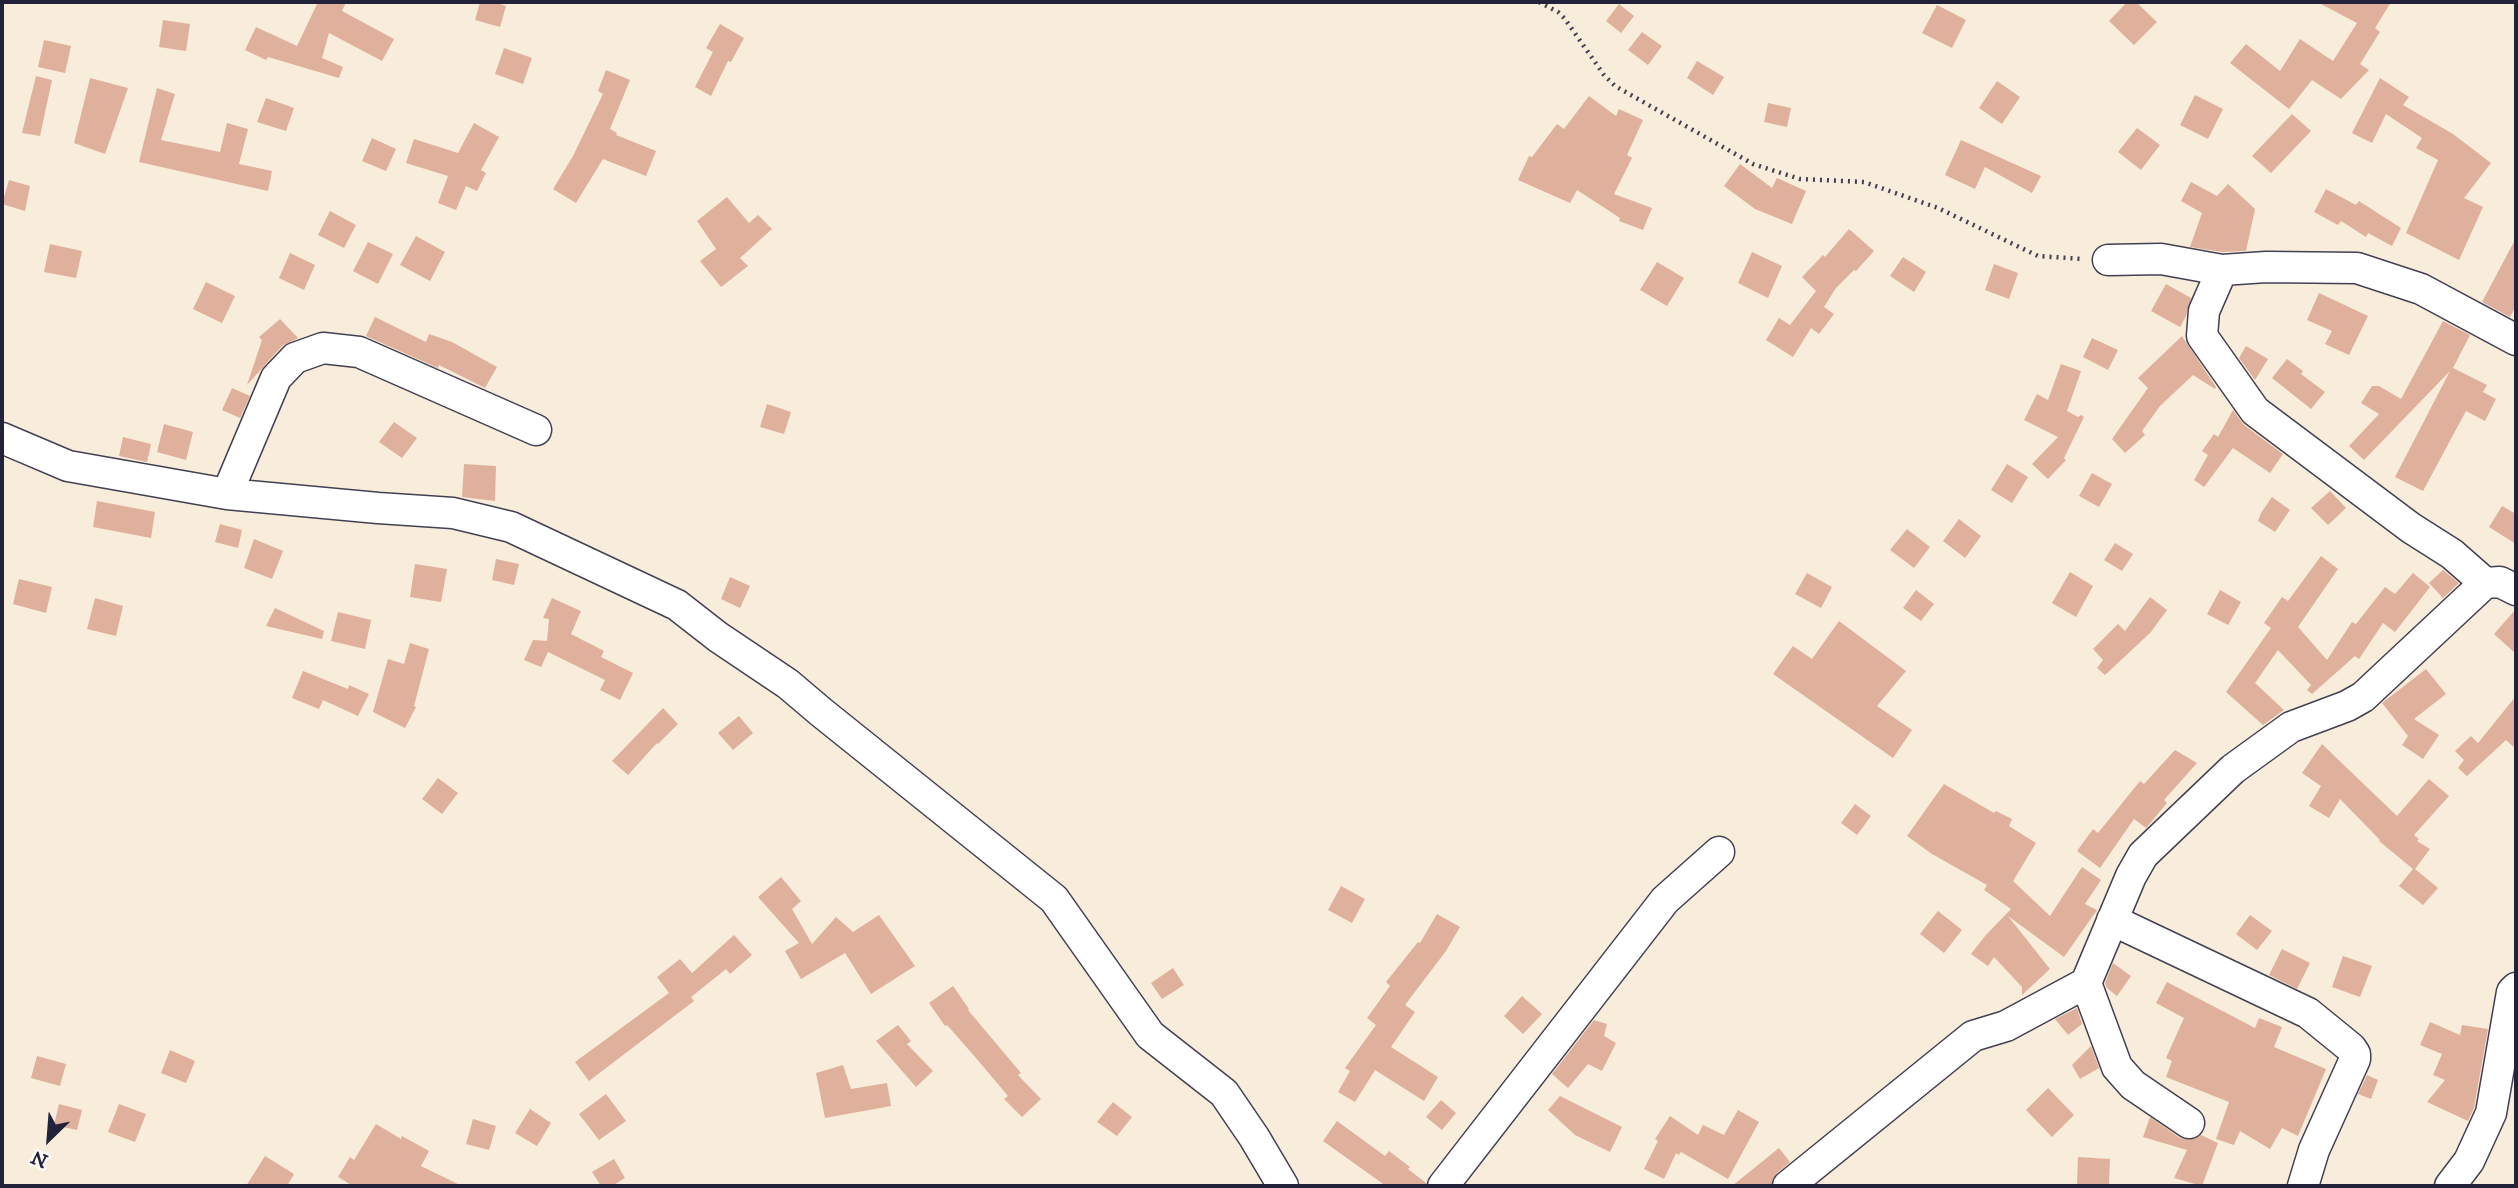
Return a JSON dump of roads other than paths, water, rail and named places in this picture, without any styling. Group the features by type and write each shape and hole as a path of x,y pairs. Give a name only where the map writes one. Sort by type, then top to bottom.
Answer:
{"street":[{"path":"2108,260 2161,259 2222,270 2266,267 2357,268 2421,289 2514,333"},
{"path":"2222,270 2204,311 2202,336 2255,411 2412,528 2452,554 2485,583"},
{"path":"227,494 276,378 295,358 323,348 359,352 537,430"},
{"path":"2,438 68,466 227,494 378,509 453,513 511,527 677,605 718,637 788,684 1054,900 1150,1035 1224,1093 1283,1186"},
{"path":"1788,1186 1973,1036 2006,1026 2086,983 2131,876 2143,855 2233,769 2291,727 2347,706 2363,697 2485,583 2491,580 2500,582 2516,590"},
{"path":"1443,1186 1665,900 1719,852"},
{"path":"2112,920 2308,1013 2351,1048 2355,1059 2314,1150 2303,1186"},
{"path":"2086,983 2117,1068 2133,1085 2189,1123"},
{"path":"2450,1186 2469,1161 2491,1113 2512,992 2516,988"}]}
